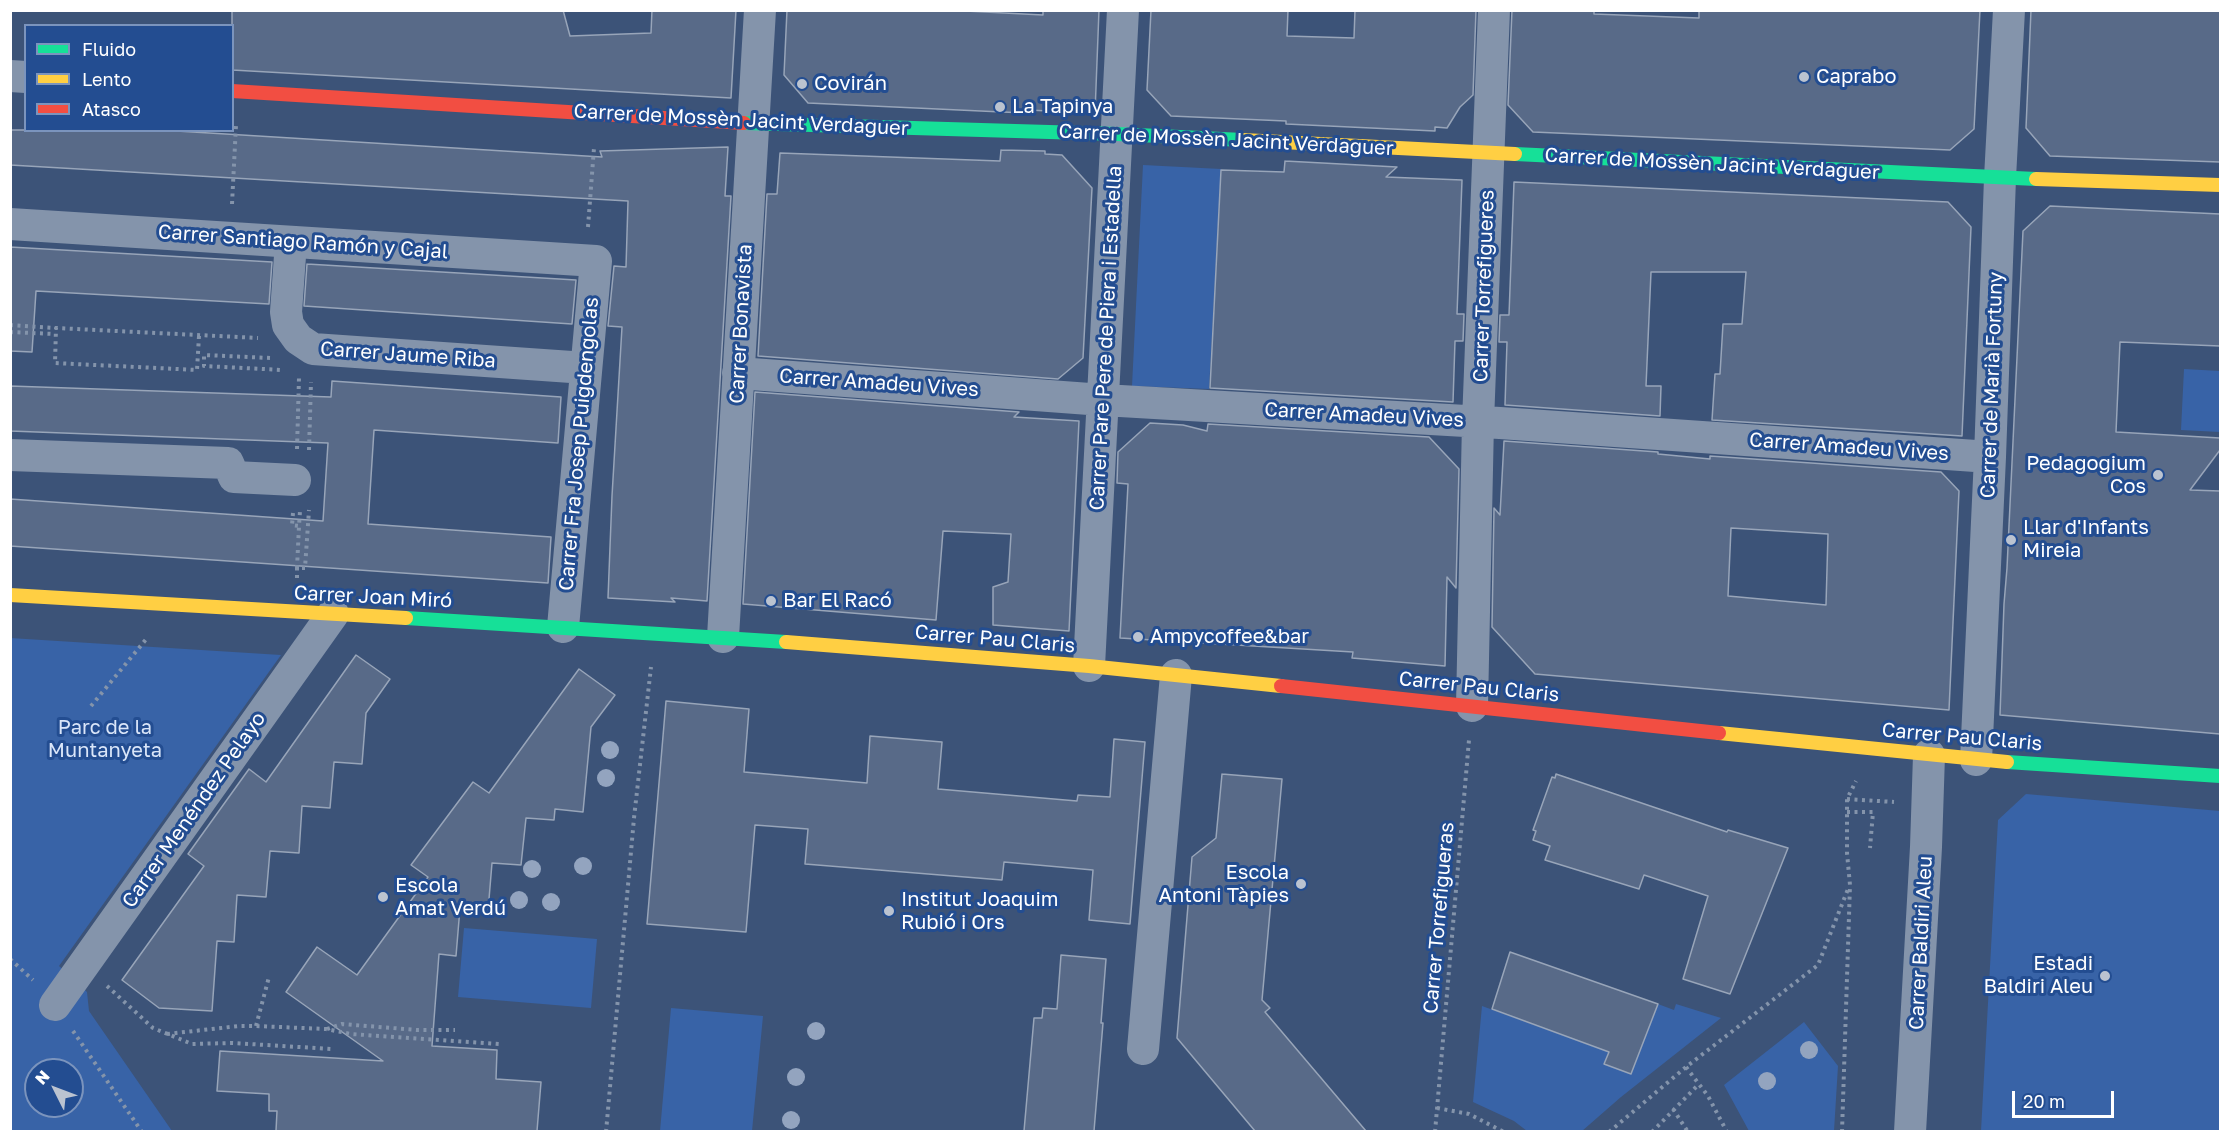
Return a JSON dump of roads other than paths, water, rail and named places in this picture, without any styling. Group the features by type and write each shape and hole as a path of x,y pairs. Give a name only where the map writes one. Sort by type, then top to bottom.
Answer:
{"street":[{"name":"Carrer Bonavista","path":"728,637 738,373 760,10"},
{"name":"Carrer Pare Pere de Piera i Estadella","path":"1089,666 1123,10"},
{"name":"Carrer Torrefigueres","path":"1472,706 1478,422 1494,10"},
{"name":"Carrer de Marià Fortuny","path":"1976,760 2009,10"},
{"name":"Carrer de Mossèn Jacint Verdaguer","path":"234,91 753,124 1117,134 2000,178 2220,185"},
{"name":"Carrer Santiago Ramón y Cajal","path":"10,224 596,261"},
{"name":"Carrer Jaume Riba","path":"291,242 286,312 288,325 298,339 313,349 586,368"},
{"name":"Carrer Fra Josep Puigdengolas","path":"563,627 596,261"},
{"name":"Carrer Amadeu Vives","path":"738,373 1103,400 1478,422 1990,457"},
{"path":"10,455 228,463 234,477 295,480"},
{"name":"Carrer Joan Miró","path":"10,595 728,637"},
{"name":"Carrer Menéndez Pelayo","path":"55,1005 333,614"},
{"name":"Carrer Pau Claris","path":"728,637 1089,666 1976,760 2220,776"},
{"path":"1143,1049 1176,675"},
{"name":"Carrer Baldiri Aleu","path":"1910,1131 1929,755"}],"place":[{"name":"Caprabo","path":"1804,77"},
{"name":"Covirán","path":"802,84"},
{"name":"La Tapinya","path":"1000,107"},
{"name":"Pedagogium Cos","path":"2158,475"},
{"name":"Llar d'Infants Mireia","path":"2011,540"},
{"name":"Bar El Racó","path":"771,601"},
{"name":"Ampycoffee&bar","path":"1138,637"},
{"name":"Escola Antoni Tàpies","path":"1301,884"},
{"name":"Escola Amat Verdú","path":"383,897"},
{"name":"Institut Joaquim Rubió i Ors","path":"889,911"},
{"name":"Estadi Baldiri Aleu","path":"2105,976"}],"park label":[{"name":"Parc de la Muntanyeta","path":"105,740"}]}
